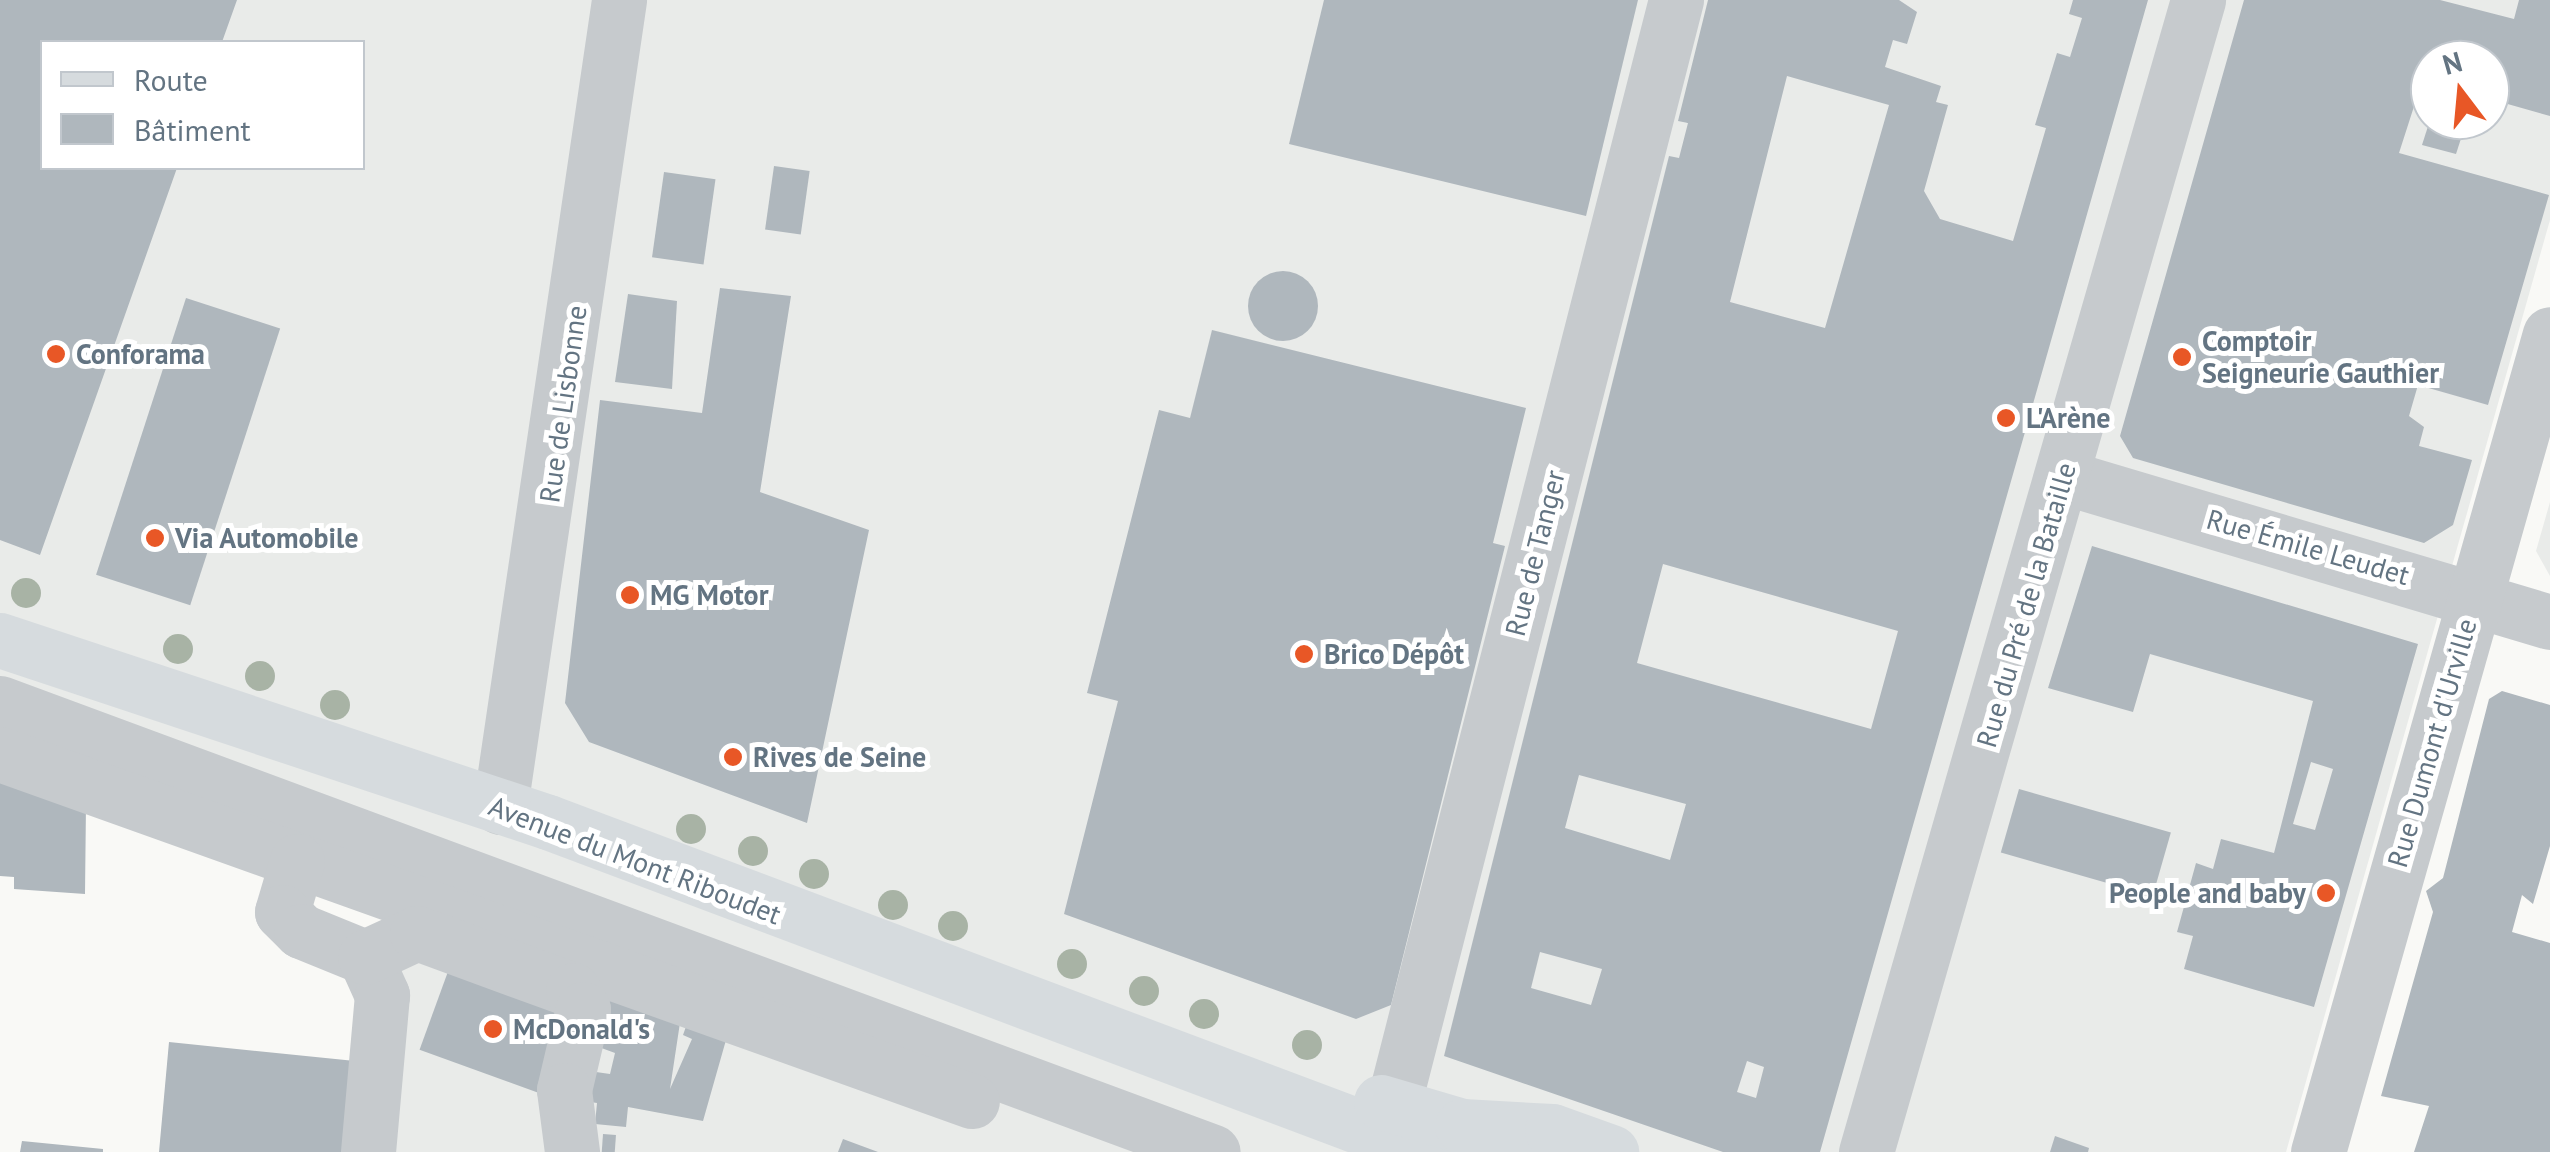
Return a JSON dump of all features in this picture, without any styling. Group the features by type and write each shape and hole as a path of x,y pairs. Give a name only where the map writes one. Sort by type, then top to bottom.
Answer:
{"main road":[{"name":"Avenue du Mont Riboudet","path":"0,640 500,807 1268,1088 1320,1118 1427,1152"},
{"name":"Avenue du Mont Riboudet","path":"1268,1088 1326,1086 1462,1126 1552,1131 1611,1152"}],"street":[{"name":"Rue de Lisbonne","path":"500,807 620,0"},
{"name":"Rue de Tanger","path":"1393,1106 1676,0"},
{"name":"Rue du Pré de la Bataille","path":"1866,1152 2064,477 2198,0"},
{"name":"Rue Dumont d'Urville","path":"2318,1152 2550,334"},
{"name":"Rue Émile Leudet","path":"2064,477 2474,595 2550,622"},
{"path":"0,703 1212,1152"},
{"path":"0,754 1112,1152"},
{"path":"298,860 282,912 301,931 365,957 382,995 368,1152"},
{"path":"365,957 417,934 573,990 583,1009 567,1139"}],"shaded area":[{"path":"0,0 2550,0 2550,220 2286,1152 368,1152 407,901 0,754"},
{"path":"2550,502 2550,576 2536,551"}],"building":[{"name":"Conforama","path":"0,0 237,0 223,40 40,40 40,170 176,170 40,555 0,540"},
{"path":"1324,0 1638,0 1586,216 1289,144"},
{"path":"1708,0 1899,0 1917,12 1907,44 1893,40 1885,67 1941,86 1936,102 1948,105 1924,191 1940,219 2013,241 2046,128 2035,125 2057,53 2070,57 2082,18 2069,14 2073,0 2148,0 1820,1152 1723,1152 1444,1056 1669,156 1679,158 1688,123 1678,121","holes":["1787,76 1889,105 1825,328 1730,302","1663,564 1898,631 1871,729 1637,663","1579,775 1686,804 1670,860 1565,828","1540,952 1602,969 1591,1005 1531,988","1747,1061 1764,1067 1756,1098 1737,1092"]},
{"path":"2244,0 2440,0 2514,19 2519,0 2550,0 2550,116 2510,105 2510,40 2410,40 2410,119 2399,153 2549,195 2488,405 2418,385 2409,416 2424,427 2419,446 2472,460 2453,525 2424,543 2133,458 2120,436"},
{"path":"2424,140 2461,140 2456,154 2422,145"},
{"path":"774,166 810,171 801,234 765,229"},
{"path":"664,172 715,179 704,264 652,257"},
{"path":"1283,271 1307,282 1318,306 1307,330 1283,341 1259,330 1248,306 1259,282"},
{"path":"720,288 791,296 760,492 869,530 807,823 589,742 565,703 600,400 702,413"},
{"path":"628,294 677,301 672,389 615,382"},
{"path":"186,298 280,329 190,605 96,575"},
{"name":"Brico Dépôt","path":"1212,330 1526,408 1493,543 1505,546 1391,1005 1356,1019 1064,914 1118,701 1087,693 1159,410 1190,418"},
{"path":"2092,546 2418,644 2314,1007 2184,969 2193,936 2177,932 2196,863 2213,869 2221,839 2274,853 2313,701 2150,654 2133,712 2048,688","holes":["2311,762 2333,769 2315,830 2293,824"]},
{"path":"2502,691 2550,705 2550,846 2533,904 2522,895 2512,932 2550,943 2550,1152 2414,1152 2429,1106 2381,1096 2433,912 2426,891 2443,878 2489,699"},
{"path":"0,773 86,804 85,894 14,889 14,877 0,876"},
{"path":"2019,789 2171,833 2153,896 2001,852"},
{"name":"McDonald's","path":"450,966 572,1010 542,1094 420,1050"},
{"path":"607,990 681,1016 670,1089 692,1039 683,1035 689,1018 728,1033 703,1121 628,1107 626,1127 595,1124 597,1103 584,1101 589,1071 610,1074 615,1053 596,1046"},
{"path":"169,1042 355,1061 346,1152 159,1152"},
{"path":"603,1134 616,1135 615,1152 602,1152"},
{"path":"2055,1136 2089,1148 2088,1152 2050,1152"},
{"path":"843,1139 878,1152 838,1152"},
{"path":"22,1141 103,1149 103,1152 20,1152"}],"place":[{"name":"Conforama","path":"56,354"},
{"name":"Comptoir Seigneurie Gauthier","path":"2182,357"},
{"name":"L'Arène","path":"2006,418"},
{"name":"Via Automobile","path":"155,538"},
{"name":"MG Motor","path":"630,595"},
{"name":"Brico Dépôt","path":"1304,654"},
{"name":"Rives de Seine","path":"733,757"},
{"name":"People and baby","path":"2326,893"},
{"name":"McDonald's","path":"493,1029"}]}
